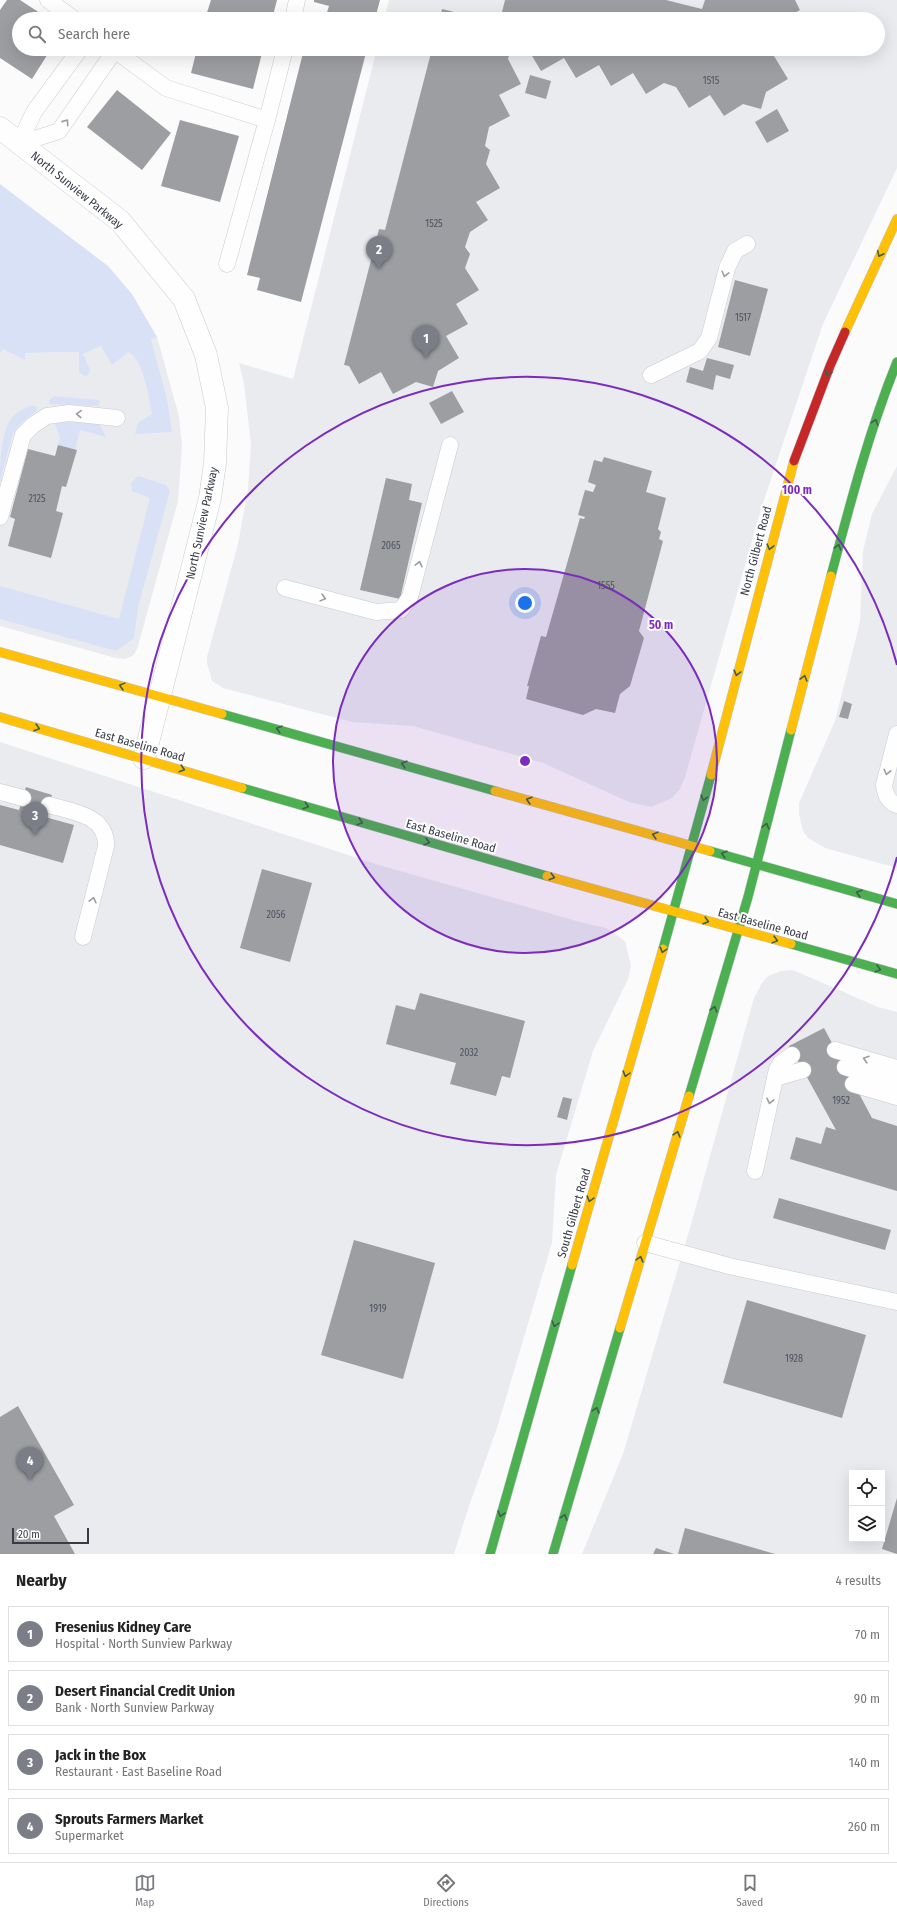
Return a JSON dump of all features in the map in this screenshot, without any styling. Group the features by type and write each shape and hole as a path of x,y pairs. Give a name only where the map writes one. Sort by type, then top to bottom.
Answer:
{"main road":[{"name":"North Gilbert Road","path":"684,879 780,509 797,451 830,366 897,219"},
{"path":"553,1554 748,897 850,504 879,407 897,362"},
{"path":"0,652 692,845 897,904"},
{"name":"East Baseline Road","path":"0,717 144,758 361,823 897,974"},
{"name":"South Gilbert Road","path":"490,1554 588,1207 684,879"}],"street":[{"name":"North Sunview Parkway","path":"0,128 120,221 184,300 206,355 216,408 215,463 208,506 144,758"}],"lane":[{"path":"48,0 64,12"},
{"path":"294,12 297,0"},
{"path":"20,144 34,112 75,56"},
{"path":"20,144 59,131 110,56"},
{"path":"122,56 166,88 267,120"},
{"path":"227,264 283,56"},
{"path":"651,375 705,346 710,338 727,268 735,251 747,244"},
{"path":"0,518 23,435 34,425 47,416 69,413 118,418"},
{"path":"285,588 376,612 401,610 410,597 450,445"},
{"path":"897,734 884,785 885,792 891,803 897,805"},
{"path":"0,792 23,798"},
{"path":"49,805 84,815 102,827 106,836 106,846 83,937"},
{"path":"836,1050 897,1068"},
{"path":"756,1171 789,1065"},
{"path":"845,1068 897,1083"},
{"path":"853,1084 897,1097"},
{"path":"645,1243 728,1266 897,1302"}],"shaded area":[{"path":"389,0 897,0 897,168 823,324 761,509 685,777 680,789 672,798 651,807 629,802 543,763 413,726 352,722 223,688 212,681 207,663 207,657 238,544 248,489 251,444 244,384 239,363 293,379 375,56 885,56 885,12 386,12"},
{"path":"0,184 108,266 132,294 157,337 151,340 167,399 172,432 135,434 138,423 152,414 147,389 138,361 128,352 112,365 101,346 83,354 90,370 88,375 85,376 79,372 79,352 25,353 25,360 3,349 0,353"},
{"path":"157,337 179,416 182,445 178,501 138,646 134,655 125,659 116,658 0,626 0,340 25,353 79,352 79,372 83,354 101,346 128,352"},
{"path":"55,396 100,401 99,406 49,404 49,400"},
{"path":"32,405 37,407 37,410 21,423 13,433 0,481 0,466 5,432 15,414"},
{"path":"54,421 97,424 100,425 106,437 80,430 75,450 58,445 60,437"},
{"path":"897,466 897,868 825,848 808,838 803,831 799,814 799,803 835,721 860,622 863,551 872,514"},
{"path":"138,476 166,485 170,491 138,607 134,638 116,651 0,619 0,586 119,619 150,498 132,491 131,483"},
{"path":"0,742 379,865 606,928 625,941 631,966 628,979 593,1051 556,1175 552,1243 497,1428 469,1506 454,1554 0,1554"},
{"path":"793,970 878,1007 897,1012 897,1554 582,1554 623,1454 692,1221 754,998 762,983 768,976 781,971"}],"building":[{"path":"7,0 20,0 38,12 12,12 12,56 47,56 32,79 0,58 0,10"},
{"path":"211,0 277,0 274,12 207,12"},
{"path":"314,0 380,0 377,12 327,12 329,6 314,2"},
{"path":"505,0 666,0 702,9 705,0 795,0 800,10 797,12 502,12"},
{"path":"442,9 454,12 441,12"},
{"path":"195,56 261,56 253,89 191,73"},
{"path":"302,56 365,56 301,302 257,290 260,278 247,275"},
{"path":"430,56 509,56 508,59 521,84 499,95 510,116 489,127 485,146 490,150 486,164 500,188 476,202 488,220 470,232 465,247 470,254 465,268 479,290 456,304 468,324 446,336 459,358 438,371 433,387 416,382 393,394 381,372 359,384 349,366 344,365 379,229 385,230"},
{"path":"532,56 774,56 788,79 766,92 761,109 743,104 724,116 710,95 689,108 676,87 664,83 646,94 633,73 611,86 599,65 576,78 564,58 541,71"},
{"path":"530,75 551,81 546,99 525,93"},
{"path":"117,90 171,133 142,170 87,127"},
{"path":"777,109 789,131 767,143 755,122"},
{"path":"180,120 239,136 220,202 161,186"},
{"path":"735,280 768,289 750,356 718,347"},
{"path":"707,358 734,365 730,379 716,375 713,390 686,382 690,367 703,371"},
{"path":"452,391 464,412 441,424 429,403"},
{"path":"58,445 77,450 66,487 62,486 56,511 63,513 51,558 8,546 15,519 10,517 28,449 55,456"},
{"path":"604,457 652,471 646,492 666,498 658,529 661,532 659,539 663,541 639,631 644,638 630,686 620,694 615,713 596,709 583,715 526,699 529,686 527,686 541,636 546,637 580,518 584,519 585,517 578,515 585,490 593,492 596,485 588,482 594,460 602,462"},
{"path":"386,478 412,484 409,500 422,503 400,599 360,590"},
{"path":"844,701 852,704 848,719 839,717"},
{"path":"26,787 52,795 45,817 74,825 63,863 0,845 0,805 19,810"},
{"path":"262,869 312,883 290,962 240,948"},
{"path":"420,993 525,1021 510,1078 502,1076 496,1096 450,1084 456,1063 386,1044 396,1005 415,1010"},
{"path":"824,1028 872,1118 897,1126 897,1191 790,1159 796,1137 821,1144 826,1127 836,1130 797,1059 792,1055 789,1046"},
{"path":"563,1097 572,1099 567,1120 557,1117"},
{"path":"779,1198 891,1230 885,1250 773,1218"},
{"path":"354,1240 435,1263 403,1379 321,1355"},
{"path":"747,1300 866,1335 842,1418 723,1383"},
{"path":"18,1406 74,1505 54,1516 75,1554 0,1554 0,1417"},
{"path":"897,1498 897,1554 882,1549"},
{"path":"685,1528 775,1554 678,1554"},
{"path":"656,1548 674,1554 653,1554"}],"traffic: fast":[{"path":"831,576 869,441 897,362"},
{"path":"222,714 495,791"},
{"path":"689,1096 748,897 791,730"},
{"path":"663,949 711,775"},
{"path":"242,788 547,876"},
{"path":"710,851 897,904"},
{"path":"791,944 897,974"},
{"path":"490,1554 572,1265"},
{"path":"553,1554 620,1328"}],"traffic: slow":[{"path":"845,332 897,219"},
{"path":"711,775 794,461"},
{"path":"791,730 831,576"},
{"path":"0,652 222,714"},
{"path":"0,717 242,788"},
{"path":"495,791 710,851"},
{"path":"547,876 791,944"},
{"path":"572,1265 663,949"},
{"path":"620,1328 689,1096"}],"traffic: jam":[{"path":"794,461 830,366 845,332"}],"place":[{"name":"Desert Financial Credit Union","path":"379,269"},
{"name":"Fresenius Kidney Care","path":"426,358"},
{"name":"Jack in the Box","path":"35,835"},
{"name":"Sprouts Farmers Market","path":"30,1480"}]}
